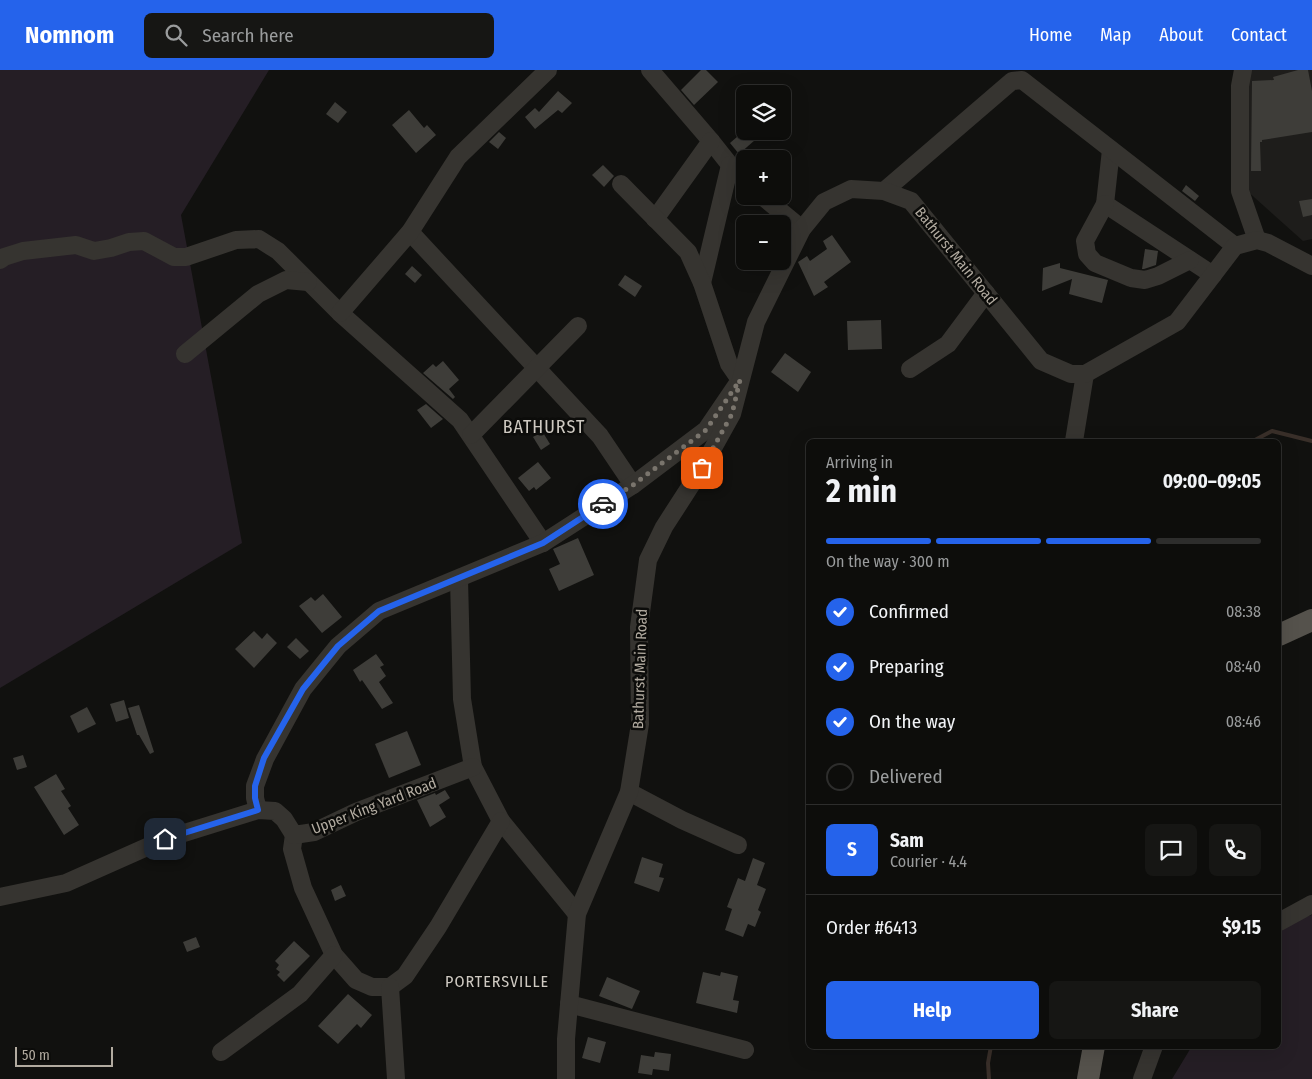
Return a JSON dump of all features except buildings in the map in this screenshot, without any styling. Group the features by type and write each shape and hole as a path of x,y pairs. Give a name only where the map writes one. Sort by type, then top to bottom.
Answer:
{"main road":[{"path":"1281,635 1312,620"},
{"path":"1088,1079 1093,1049"}],"street":[{"path":"340,313 410,232 458,157 548,70"},
{"path":"650,70 736,171"},
{"path":"1247,70 1241,78 1240,190 1257,240"},
{"path":"884,191 1012,81 1022,80 1235,246"},
{"path":"655,219 711,140"},
{"path":"1111,150 1104,204 1085,241 1087,254 1095,263 1131,278 1145,280 1158,276 1190,260"},
{"path":"702,283 730,165"},
{"path":"0,897 66,883 165,839 258,810 255,786 264,758 303,689 338,646 379,611 543,543 633,485 706,430 740,380 729,364 702,283 688,252 621,184"},
{"name":"Bathurst Main Road","path":"566,1079 566,1039 577,914 629,792 640,724 639,627 648,560 664,528 702,468 732,414 756,322 802,229 824,202 850,189 884,191 911,201 1041,360 1071,374 1085,374"},
{"path":"1104,204 1213,275"},
{"path":"773,205 802,229"},
{"path":"410,232 600,436 633,485"},
{"path":"0,260 23,251 76,245 94,251 129,242 144,241 174,256 186,257 236,240 259,239 278,251 340,313 460,420 543,543"},
{"path":"1074,439 1085,374 1177,322 1235,246 1257,240 1268,243 1312,266"},
{"path":"185,354 258,294 286,280 308,282"},
{"path":"910,369 948,344 986,293"},
{"path":"471,435 578,326"},
{"path":"459,579 462,699 473,767 501,821 577,914"},
{"name":"Upper King Yard Road","path":"258,810 275,811 284,819 294,835 314,832 356,812 473,767"},
{"path":"629,792 682,820 738,845"},
{"path":"294,835 292,849 303,888 334,955 356,980 372,987 390,987 405,976 433,935 501,821"},
{"path":"1281,921 1312,904"},
{"path":"221,1052 300,994 334,955"},
{"path":"390,987 396,1079"},
{"path":"569,1004 745,1050"},
{"path":"1142,1079 1153,1049"}],"shaded area":[{"path":"0,70 269,70 181,215 242,543 0,688"},
{"path":"1247,70 1312,70 1312,239 1303,241 1245,189"},
{"path":"1312,915 1312,1079 1172,1079 1190,1049 1281,1049 1281,923"}],"waterway":[{"path":"1257,439 1272,431 1312,441"},
{"path":"989,1079 988,1063 990,1049"}],"way so far":[{"path":"603,504 633,485 706,430 740,380 732,414 702,468"}],"district":[{"name":"BATHURST","path":"544,427"},
{"name":"PORTERSVILLE","path":"497,981"}],"route":[{"path":"165,839 258,810 255,786 264,758 303,689 338,646 379,611 543,543 603,504"}]}
